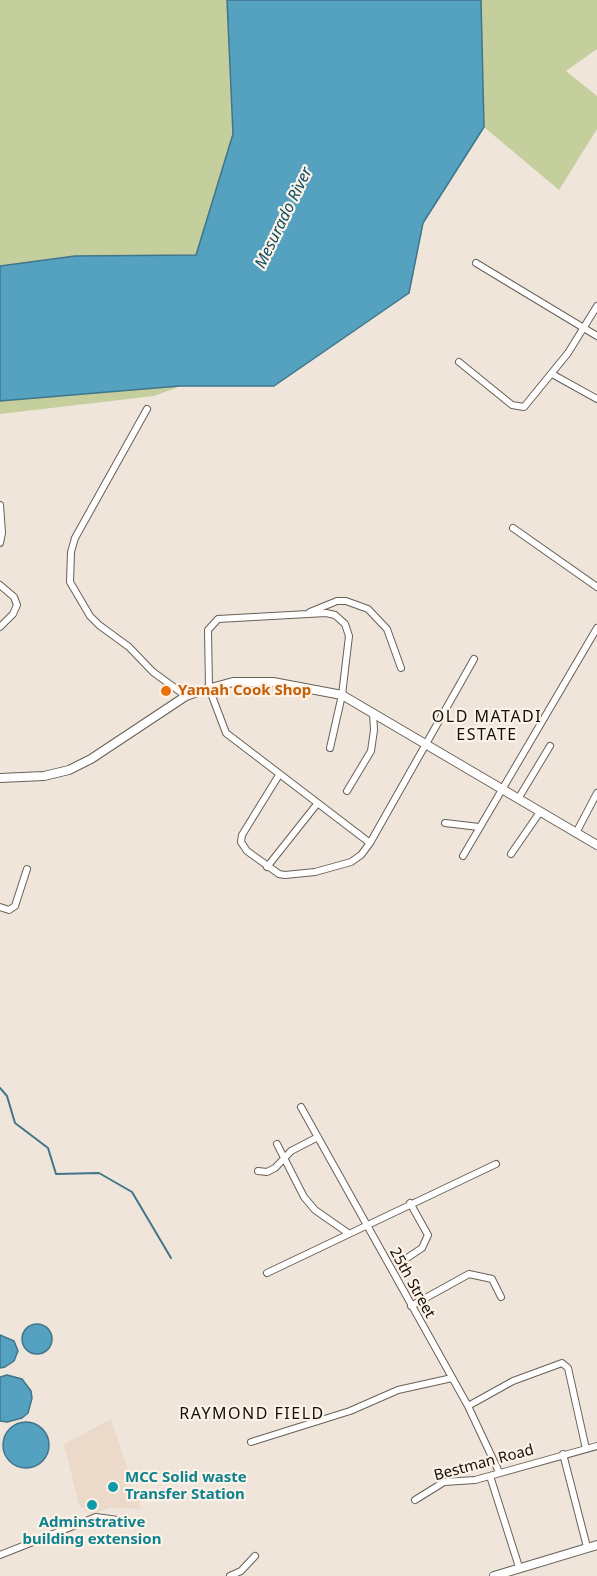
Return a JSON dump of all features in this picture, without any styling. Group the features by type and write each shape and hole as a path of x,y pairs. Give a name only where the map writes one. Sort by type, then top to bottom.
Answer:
{"street":[{"path":"476,263 597,336"},
{"path":"459,362 516,407 524,407 552,374 597,306"},
{"path":"552,374 597,399"},
{"path":"147,408 75,538 71,552 70,582 90,616 99,625 129,647 160,678 186,696"},
{"path":"0,505 3,532 0,543"},
{"path":"513,528 597,587"},
{"path":"0,585 14,597 17,605 13,614 0,627"},
{"path":"307,614 337,601 346,601 368,609 387,629 401,668"},
{"path":"330,748 342,695 350,636 348,630 335,615 326,613 214,621 207,635 209,688 226,733 370,843"},
{"path":"463,856 597,628"},
{"path":"279,775 242,835 243,847 279,874 315,872 357,860 370,843 424,743 474,659"},
{"path":"0,778 35,777 69,770 91,759 186,696 233,682 273,682 342,695 597,845"},
{"path":"347,791 371,751 374,730 373,713"},
{"path":"518,799 550,746"},
{"path":"576,833 597,793"},
{"path":"267,867 317,804"},
{"path":"511,854 540,812"},
{"path":"445,823 479,827"},
{"path":"0,907 9,910 15,906 27,869"},
{"name":"25th Street","path":"301,1107 468,1406 499,1472"},
{"path":"258,1171 267,1172 291,1151 318,1137"},
{"path":"277,1144 304,1197 315,1210 348,1233"},
{"path":"267,1273 496,1164"},
{"path":"407,1258 422,1248 428,1235 411,1203"},
{"path":"411,1306 469,1274 492,1279 501,1297"},
{"path":"468,1406 513,1381 562,1363 568,1368 586,1449"},
{"path":"251,1442 350,1411 398,1390 452,1378"},
{"name":"Bestman Road","path":"415,1500 444,1482 475,1480 597,1446"},
{"path":"563,1454 587,1547"},
{"path":"490,1476 519,1567"},
{"path":"0,1555 96,1517 139,1522"},
{"path":"494,1576 597,1545"},
{"path":"231,1576 241,1571 255,1557"}],"shaded area":[{"path":"111,1419 141,1509 109,1508 92,1515 79,1505 64,1444"}],"green space":[{"path":"0,0 227,0 233,134 196,255 75,256 0,266"},
{"path":"481,0 597,0 597,49 566,71 597,96 597,129 559,190 484,127"},
{"path":"181,386 154,396 0,414 0,401"}],"water":[{"name":"Mesurado River","path":"227,0 481,0 484,127 423,223 409,293 274,386 180,386 0,401 0,266 75,256 196,255 233,134"},
{"path":"37,1324 48,1328 52,1339 48,1350 37,1354 26,1350 22,1339 26,1328"},
{"path":"0,1335 14,1341 18,1351 14,1361 0,1368"},
{"path":"7,1375 22,1379 31,1391 32,1398 28,1413 22,1418 7,1422 0,1421 0,1377"},
{"path":"26,1422 42,1429 49,1445 42,1461 26,1468 10,1461 3,1445 10,1429"}],"waterway":[{"path":"0,1088 7,1096 15,1123 48,1148 56,1174 99,1173 132,1192 171,1258"}],"place":[{"name":"Yamah Cook Shop","path":"166,691"},
{"name":"MCC Solid waste Transfer Station","path":"113,1487"},
{"name":"Adminstrative building extension","path":"92,1505"}],"district":[{"name":"OLD MATADI ESTATE","path":"487,726"},
{"name":"RAYMOND FIELD","path":"252,1414"}]}
